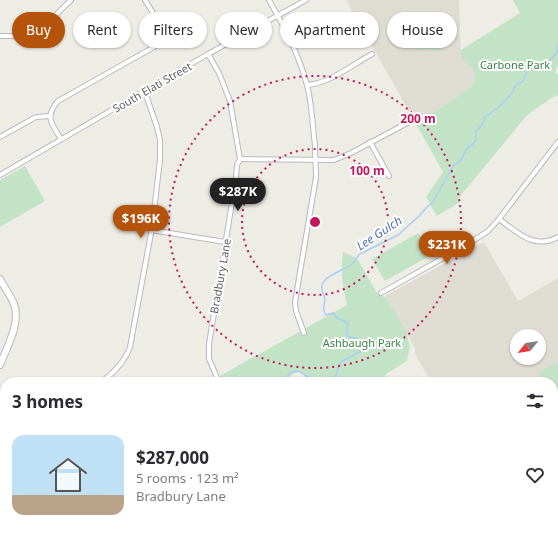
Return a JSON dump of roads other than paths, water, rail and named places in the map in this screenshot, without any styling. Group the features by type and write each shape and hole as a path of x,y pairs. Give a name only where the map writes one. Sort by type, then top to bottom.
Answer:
{"street":[{"path":"0,36 29,36 37,33 71,0"},
{"path":"61,139 52,124 50,116 51,111 58,102 157,45 162,36 161,29 145,0"},
{"path":"269,0 296,53 307,85 317,159 316,176 296,295 296,311 304,333"},
{"name":"South Elati Street","path":"0,175 208,54 306,0"},
{"name":"Bradbury Lane","path":"208,54 219,73 230,101 240,159 237,165 208,344 209,359 217,377"},
{"path":"307,85 328,79 372,54"},
{"path":"108,377 126,357 130,347 151,230 160,160 160,146 156,122 144,92"},
{"path":"0,137 36,117 50,116"},
{"path":"240,159 334,160 351,153 410,121"},
{"path":"370,142 390,176"},
{"path":"381,293 488,231 499,219 558,142"},
{"path":"499,219 523,237 531,240 547,242 558,237"},
{"path":"151,230 225,242"},
{"path":"0,279 14,304 16,315 14,327 0,365"}],"waterway":[{"name":"Lee Gulch","path":"335,377 340,363 365,349 365,346 357,338 347,335 348,323 337,318 333,313 326,315 324,309 325,298 322,289 324,281 352,264 360,254 398,235 433,202 454,165 460,161 468,147 470,147 476,140 476,132 482,125 485,117 499,107 512,93 515,86 524,80 531,67 548,62 557,52 558,45"},
{"name":"Lee Gulch","path":"288,377 288,375 296,371 308,377"}],"park label":[{"name":"Carbone Park","path":"515,64"},
{"name":"Ashbaugh Park","path":"362,342"}]}
